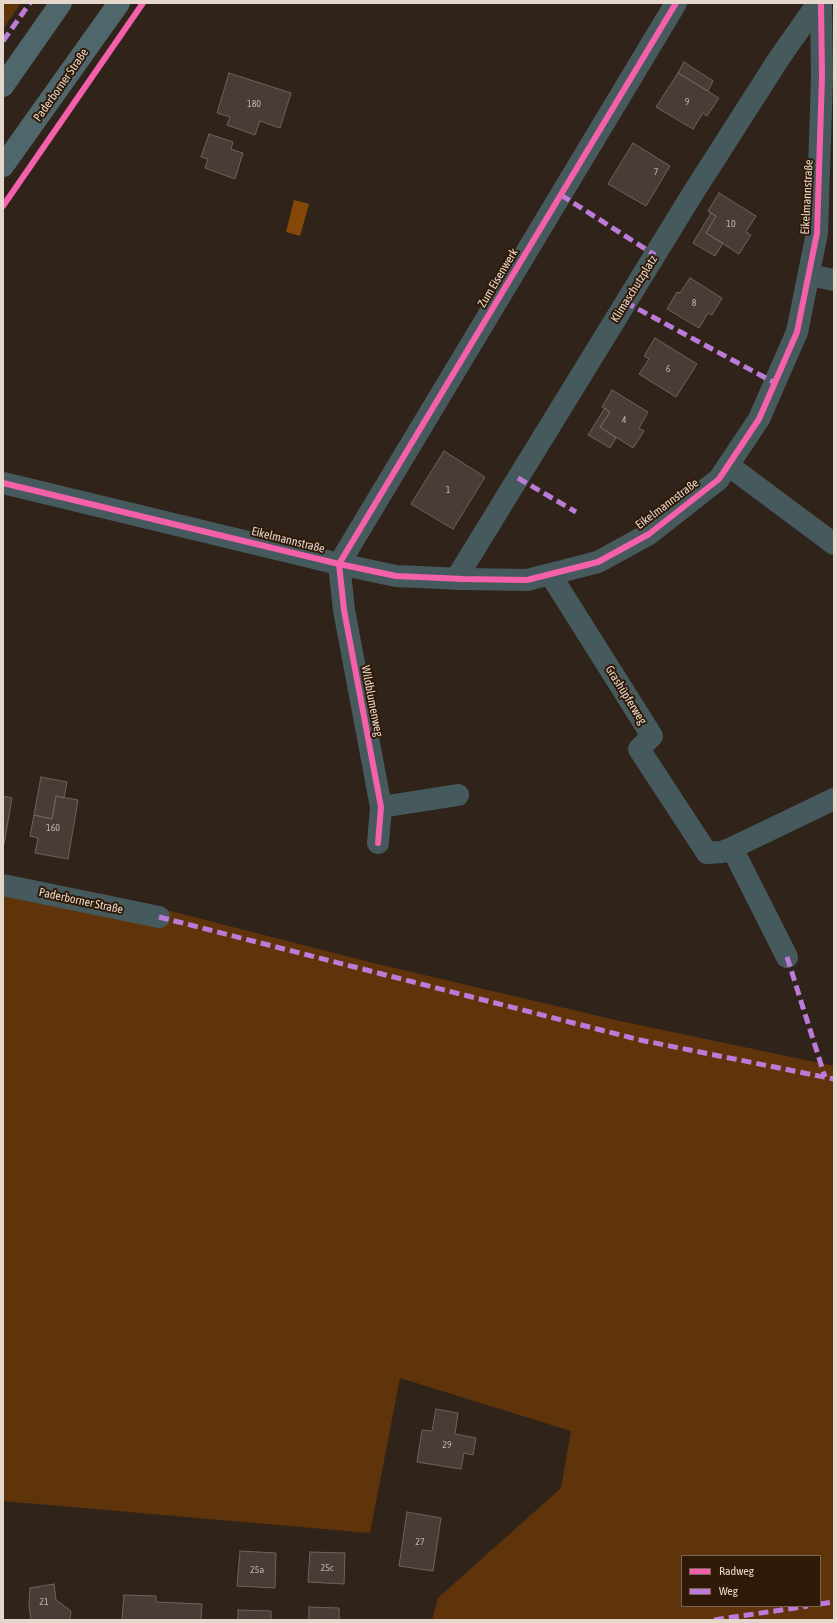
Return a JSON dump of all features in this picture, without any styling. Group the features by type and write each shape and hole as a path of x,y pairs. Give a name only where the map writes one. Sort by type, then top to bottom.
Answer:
{"main road":[{"path":"3,86 61,3"},
{"name":"Paderborner Straße","path":"3,166 119,3"}],"street":[{"name":"Zum Eisenwerk","path":"339,564 676,3"},
{"name":"Klimaschutzplatz","path":"456,579 693,193 780,57 818,3"},
{"name":"Eikelmannstraße","path":"3,482 339,564 396,576 527,580 598,562 649,534 719,479 759,419 797,332 817,233 828,51 821,3"},
{"path":"809,275 834,280"},
{"path":"728,465 834,544"},
{"name":"Wildblumenweg","path":"339,564 344,610 381,807 378,843"},
{"name":"Grashüpferweg","path":"550,574 652,736 639,749 707,852 722,852 732,848 834,799"},
{"path":"381,807 458,795"},
{"path":"732,848 787,957"},
{"name":"Paderborner Straße","path":"3,885 159,917"}],"shaded area":[{"path":"3,3 21,3 3,29"},
{"path":"294,200 309,204 300,236 286,232"},
{"path":"100,893 373,963 620,1021 834,1066 834,1620 432,1620 438,1598 561,1488 571,1431 400,1378 370,1533 3,1501 3,894 96,914"}],"building":[{"path":"684,62 713,81 708,91 678,73"},
{"path":"229,73 291,93 280,128 260,121 255,135 227,125 230,117 217,113"},
{"path":"678,73 719,98 707,116 703,113 693,129 656,107"},
{"path":"209,134 233,142 231,149 243,153 235,179 205,168 208,159 201,157"},
{"path":"633,143 670,166 646,206 608,184"},
{"path":"719,193 756,216 746,232 751,235 739,254 706,233 716,216 708,211"},
{"path":"711,213 716,216 706,233 723,243 715,256 693,243"},
{"path":"690,278 722,298 712,315 708,313 699,328 667,309 677,292 680,293"},
{"path":"655,338 697,364 676,397 639,374 649,359 644,356"},
{"path":"612,390 648,412 639,428 644,431 633,448 600,427 610,412 602,407"},
{"path":"605,408 610,412 600,427 616,438 610,448 588,435"},
{"path":"444,451 485,477 453,529 411,504"},
{"path":"41,777 67,782 64,798 56,796 52,819 34,815"},
{"path":"3,796 12,798 4,844 3,844"},
{"path":"56,796 78,800 68,859 35,853 38,838 30,836 34,815 52,819"},
{"path":"436,1409 458,1413 455,1434 476,1438 473,1455 464,1453 461,1469 417,1462 422,1430 432,1431"},
{"path":"407,1512 441,1518 433,1571 399,1566"},
{"path":"240,1551 276,1553 275,1588 237,1586"},
{"path":"310,1552 345,1553 344,1584 308,1582"},
{"path":"54,1584 56,1600 71,1611 70,1620 31,1620 29,1605 30,1588"},
{"path":"124,1595 156,1596 156,1602 202,1604 201,1620 122,1620"},
{"path":"309,1607 339,1608 339,1620 309,1620"},
{"path":"238,1610 271,1611 271,1620 238,1620"}],"marked path":[{"path":"3,41 30,3"},
{"path":"561,195 655,255"},
{"path":"625,302 775,383"},
{"path":"518,478 576,512"},
{"path":"159,917 640,1040 834,1079"},
{"path":"787,957 825,1077"},
{"path":"821,1604 834,1602"},
{"path":"714,1620 801,1607"}],"cycle path":[{"path":"3,206 143,3"},
{"path":"378,843 381,807 344,610 339,564 676,3"},
{"path":"3,483 339,564 396,576 527,580 598,562 649,534 719,479 759,419 797,332 817,233 822,77 821,3"}]}
